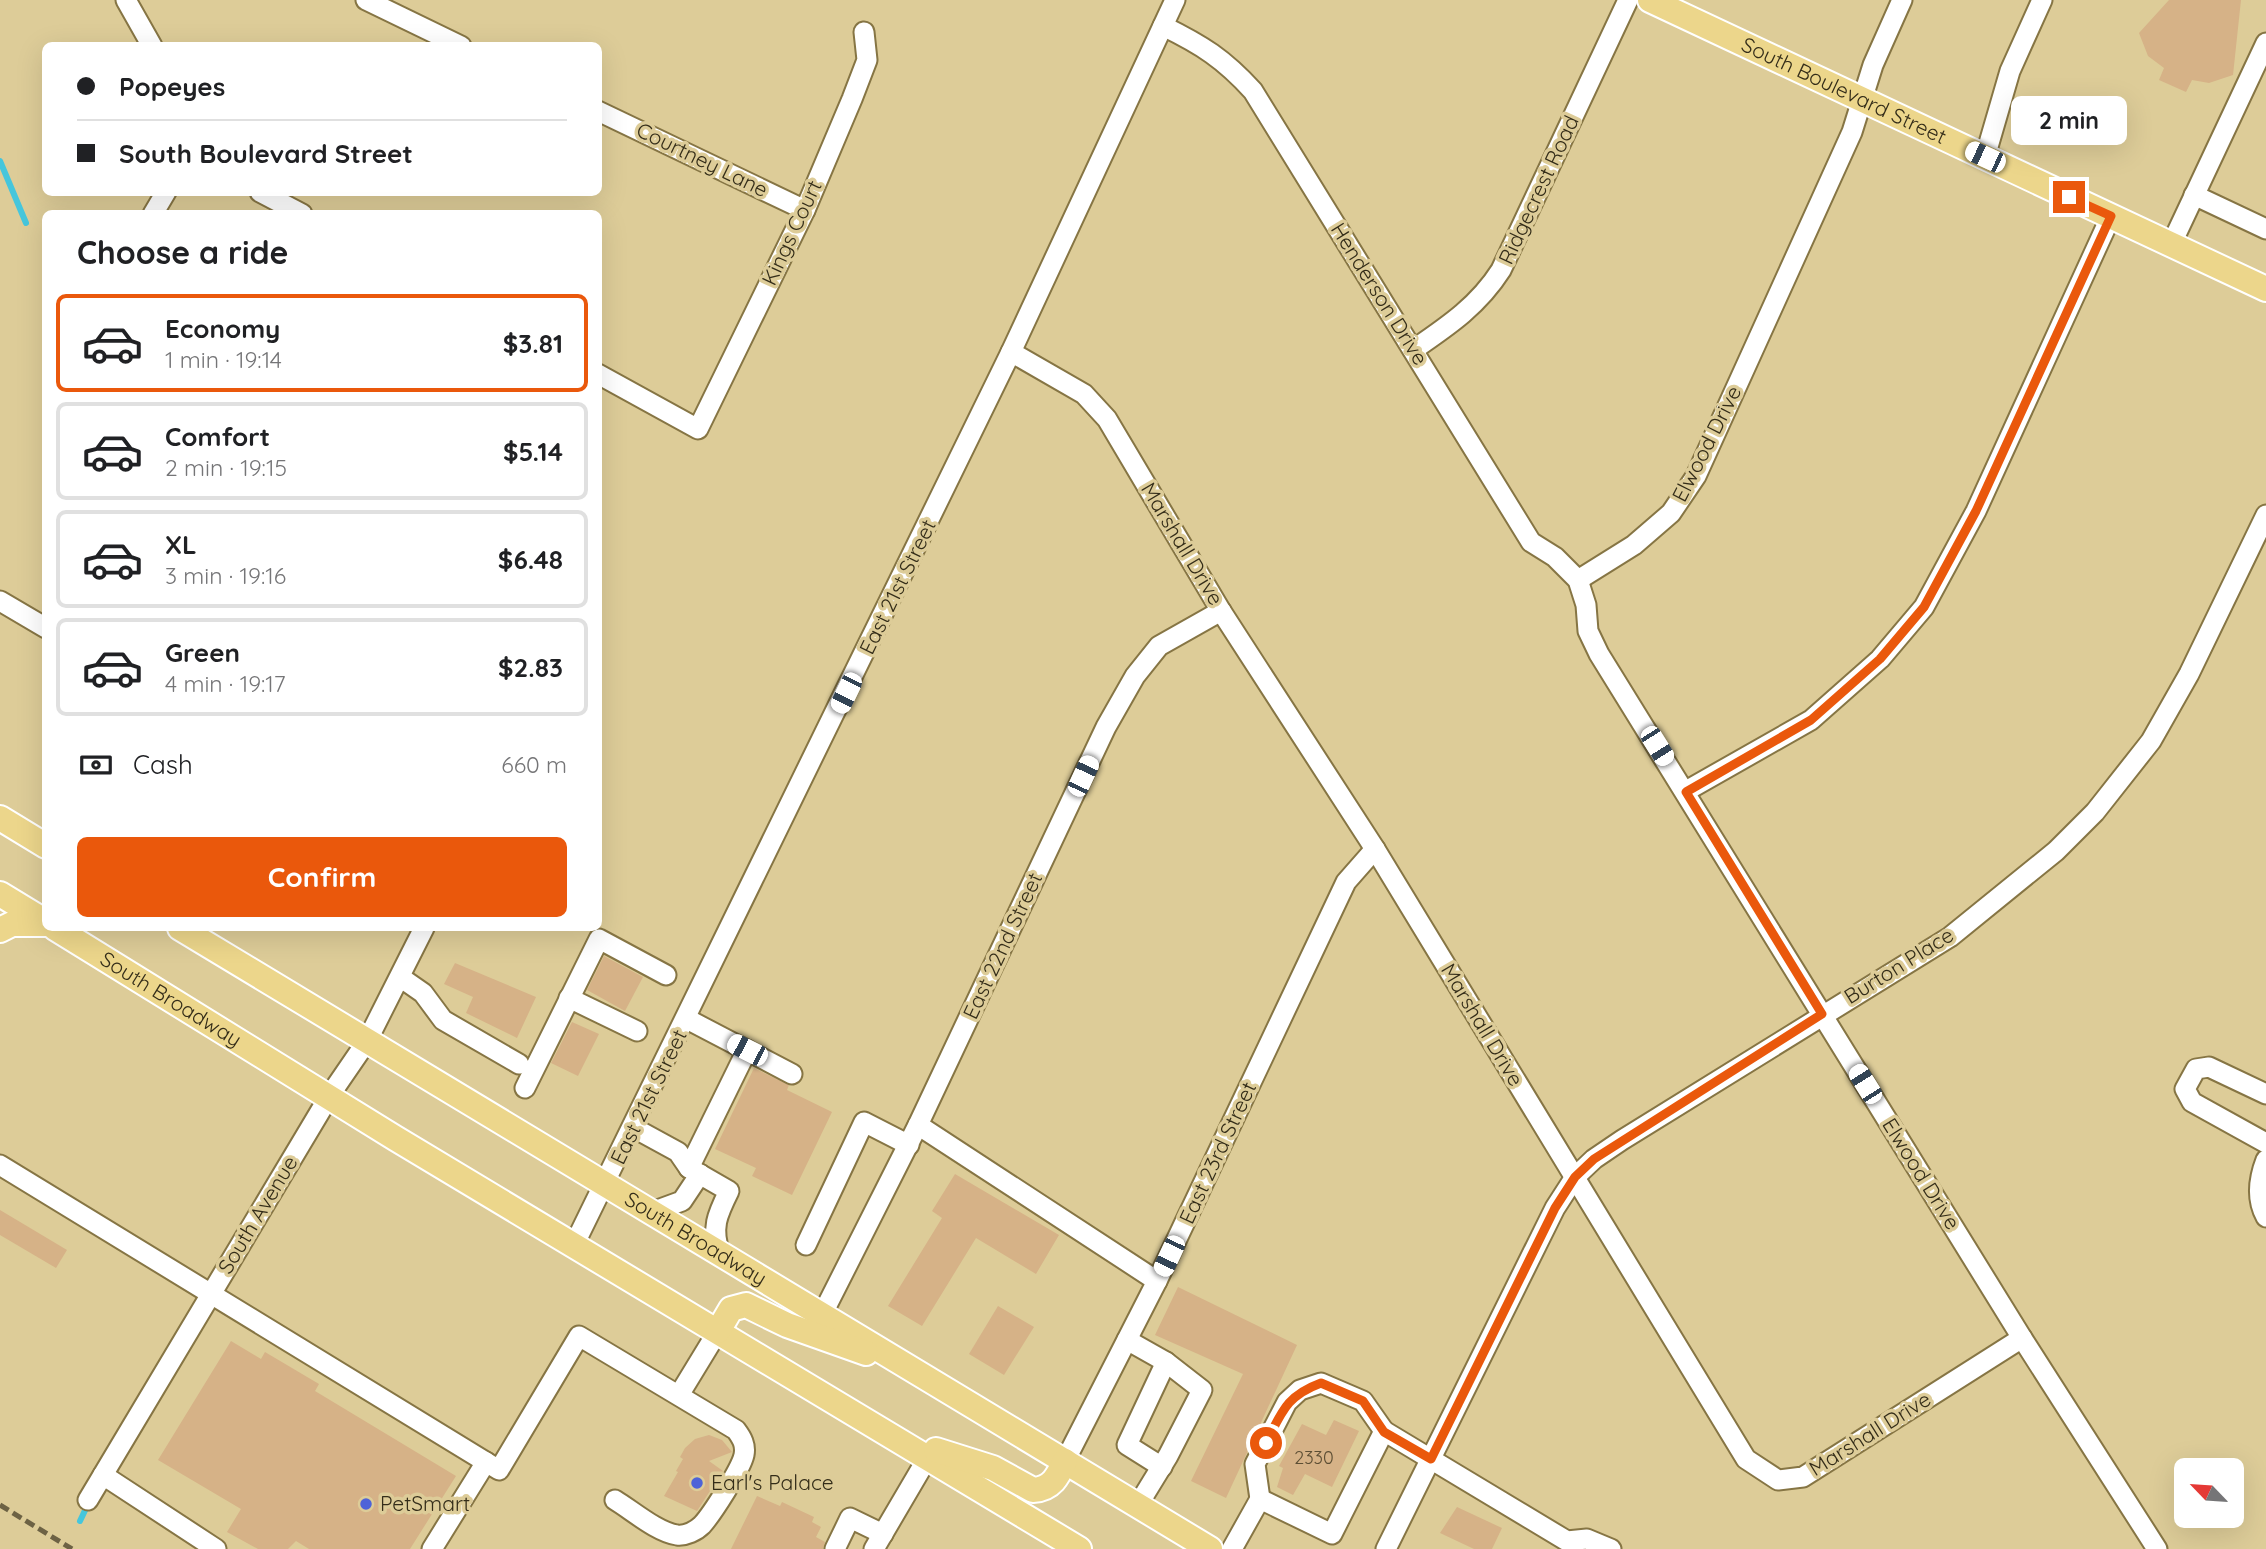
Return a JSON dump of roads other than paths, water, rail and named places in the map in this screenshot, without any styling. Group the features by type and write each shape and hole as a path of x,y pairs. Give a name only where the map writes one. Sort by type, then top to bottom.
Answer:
{"main road":[{"name":"South Boulevard Street","path":"1650,0 2266,289"},
{"path":"0,818 42,844"},
{"path":"0,894 42,920"},
{"path":"0,930 12,924 42,923"},
{"name":"South Broadway","path":"60,931 574,1245 898,1438 1072,1547"},
{"name":"South Broadway","path":"185,931 1210,1549"},
{"path":"718,1331 731,1309 746,1305 787,1325 915,1371"},
{"path":"898,1438 993,1468 1033,1490 1048,1486 1056,1479 1065,1461"}],"street":[{"path":"126,0 150,42"},
{"path":"366,0 453,42"},
{"name":"East 21st Street","path":"574,1245 634,1128 1011,352 1175,0"},
{"name":"Ridgecrest Road","path":"1413,350 1467,313 1486,294 1501,270 1628,0"},
{"name":"Elwood Drive","path":"1902,0 1873,65 1852,132 1696,476 1671,513 1634,545 1578,580 1586,604 1588,631 1599,654 2022,1338 2157,1549"},
{"path":"1985,157 2010,71 2042,0"},
{"name":"Henderson Drive","path":"1163,26 1207,47 1233,68 1254,91 1531,542 1555,557 1578,580"},
{"name":"Kings Court","path":"602,376 698,429 805,209 867,60 864,32"},
{"path":"2171,245 2266,43"},
{"name":"Courtney Lane","path":"602,113 805,209"},
{"path":"2194,195 2266,229"},
{"path":"268,196 294,210"},
{"path":"1686,792 1811,720 1880,659 1924,607 1976,511 2111,216"},
{"name":"Marshall Drive","path":"1011,352 1084,394 1107,419 1221,611 1375,849 1746,1460 1778,1480 1803,1477 2022,1338"},
{"name":"Burton Place","path":"1386,1549 1555,1208 1575,1177 1594,1159 1822,1014 1950,937 2056,851 2095,812 2151,741 2189,674 2266,514"},
{"path":"0,601 42,626"},
{"name":"East 22nd Street","path":"822,1315 909,1145 1107,727 1135,676 1159,646 1221,611"},
{"name":"East 23rd Street","path":"1065,1461 1157,1280 1346,882 1375,849"},
{"name":"South Avenue","path":"88,1500 330,1095 367,1041 422,931"},
{"path":"524,1088 599,939 666,975"},
{"path":"400,976 415,985 443,1020 519,1064"},
{"path":"569,998 637,1031"},
{"path":"687,1019 792,1074"},
{"path":"652,1212 682,1201 747,1050"},
{"path":"2266,1094 2209,1067 2196,1069 2185,1089 2192,1102 2266,1143"},
{"path":"806,1245 864,1122 909,1145"},
{"path":"918,1125 1157,1280"},
{"path":"634,1128 678,1152 694,1171 729,1191 715,1221 713,1232 720,1254"},
{"path":"2266,1160 2259,1178 2262,1209 2266,1217"},
{"path":"0,1165 499,1470 579,1336 680,1395 736,1430 743,1438 744,1457 701,1527 689,1534 678,1535 615,1500"},
{"path":"680,1395 718,1331"},
{"path":"1127,1340 1166,1362 1202,1390 1162,1467 1138,1505"},
{"path":"1162,1467 1127,1445 1166,1362"},
{"path":"1233,1549 1260,1499 1255,1464 1287,1402 1300,1391 1321,1383 1363,1401 1384,1432 1565,1545 1587,1539 1611,1549"},
{"path":"1260,1499 1332,1534 1384,1432"},
{"path":"835,1549 850,1518 880,1544 928,1457"},
{"path":"432,1549 486,1462"},
{"path":"103,1475 216,1549"}],"waterway":[{"path":"0,161 26,223"},
{"path":"80,1521 89,1502"}],"railway":[{"path":"0,1505 72,1549"}],"place":[{"name":"Earl's Palace","path":"697,1483"},
{"name":"PetSmart","path":"366,1504"}]}
